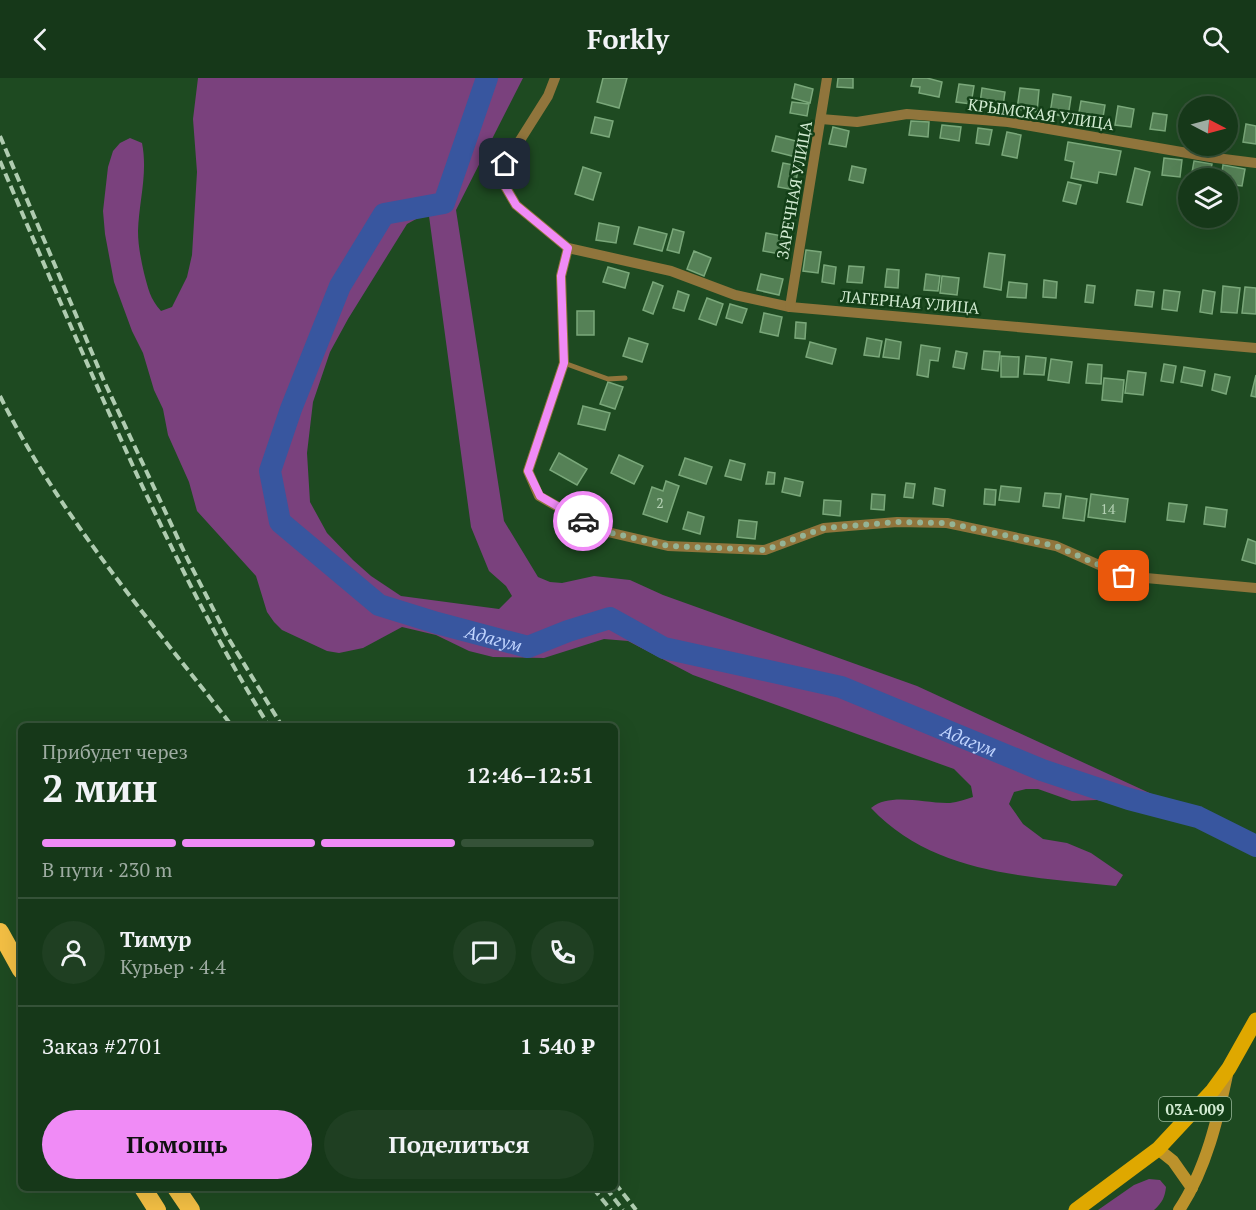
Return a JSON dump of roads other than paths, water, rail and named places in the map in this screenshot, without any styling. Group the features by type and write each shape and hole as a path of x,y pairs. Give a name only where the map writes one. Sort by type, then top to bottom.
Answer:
{"highway":[{"path":"0,925 18,952"},
{"path":"0,932 18,965"},
{"path":"146,1191 157,1210"},
{"path":"178,1191 191,1210"}],"main road":[{"name":"03А-009","path":"1076,1210 1158,1149 1213,1090 1229,1068 1256,1020"},
{"path":"1179,1210 1192,1188 1221,1104 1229,1068"},
{"path":"1158,1149 1173,1161 1192,1188"}],"street":[{"path":"555,78 548,96 505,164 502,181 516,205 568,248 561,276 564,363 528,471 540,496 599,530 668,546 765,550 824,528 897,522 947,523 1056,546 1124,576 1256,588"},
{"name":"ЗАРЕЧНАЯ УЛИЦА","path":"790,307 828,78"},
{"name":"КРЫМСКАЯ УЛИЦА","path":"821,118 857,122 907,114 1008,122 1256,163"},
{"name":"ЛАГЕРНАЯ УЛИЦА","path":"568,248 671,272 735,295 790,307 1256,348"}],"lane":[{"path":"564,363 608,379 625,378"}],"waterway":[{"name":"Адагум","path":"487,78 444,203 384,214 340,286 291,409 270,471 280,522 379,605 528,647 610,618 664,648 841,687 1042,770 1129,799 1198,817 1256,846"}],"railway":[{"path":"0,136 104,381 188,560 227,636 280,723"},
{"path":"0,161 85,359 153,509 216,634 267,723"},
{"path":"0,396 24,441 78,526 138,607 230,723"},
{"path":"618,1187 636,1210"},
{"path":"595,1191 611,1210"},
{"path":"608,1191 623,1210"}]}
